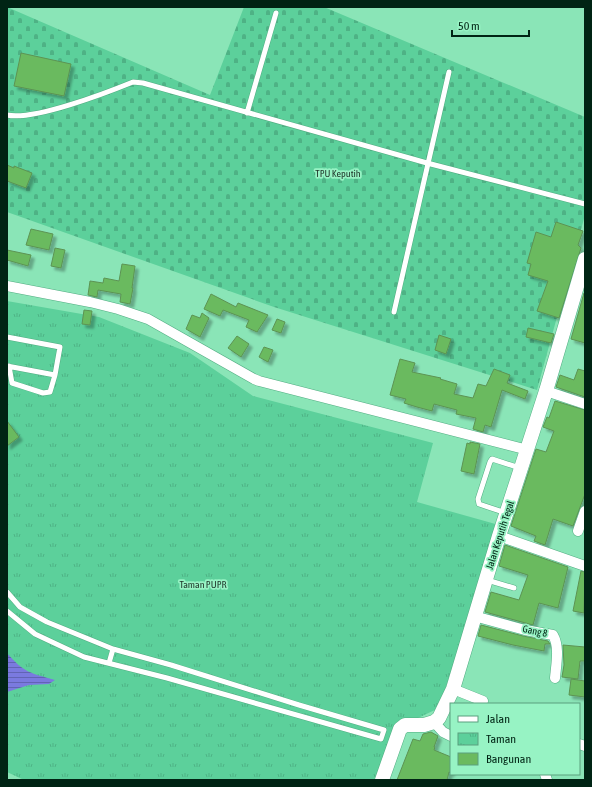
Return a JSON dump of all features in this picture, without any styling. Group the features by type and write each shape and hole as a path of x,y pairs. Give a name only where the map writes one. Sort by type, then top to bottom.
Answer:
{"main road":[{"name":"Jalan Keputih Tegal","path":"434,722 439,718 453,689 499,536 546,392 585,259"},
{"path":"382,780 400,729 409,724 424,725 434,722"}],"street":[{"path":"7,286 90,302 148,319 260,381 528,450"},
{"path":"546,392 585,404"},
{"path":"578,531 585,511"},
{"path":"499,536 585,566"},
{"name":"Gang 8","path":"474,616 525,630 553,635 557,653 555,678"},
{"path":"453,689 483,701"},
{"path":"434,722 443,732 450,736"}],"lane":[{"path":"247,112 276,13"},
{"path":"394,312 448,72"},
{"path":"7,115 14,117 26,116 66,106 133,82 143,83 427,164 585,204"},
{"path":"7,337 60,347 55,375 50,392 43,393 12,383 8,366 55,375"},
{"path":"507,513 478,503 490,462 494,459 522,469"},
{"path":"486,580 514,588"},
{"path":"7,592 20,607 47,622 113,649 171,665 384,730 382,739 167,678 84,657 35,634 7,611"},
{"path":"109,663 113,649"},
{"path":"298,716 299,705"}],"green space":[{"name":"TPU Keputih","path":"7,7 210,95 244,7 324,7 585,117 585,215 537,390 274,307 7,212"},
{"name":"Taman PUPR","path":"7,301 99,317 190,353 253,396 433,443 417,502 499,525 439,708 397,728 374,780 24,780 7,772"}],"shaded area":[{"path":"7,653 18,665 28,671 55,680 49,684 29,685 7,692"}],"building":[{"path":"21,53 71,64 64,96 14,86"},
{"path":"7,165 32,173 26,188 7,181"},
{"path":"556,222 583,231 578,245 581,248 559,318 537,311 548,281 528,275 531,264 527,263 536,232 551,237"},
{"path":"31,229 53,234 49,250 26,245"},
{"path":"55,248 65,250 61,268 51,266"},
{"path":"7,250 31,255 28,266 7,260"},
{"path":"122,264 135,266 130,304 120,302 121,294 98,290 97,297 88,295 90,281 103,283 104,278 119,281"},
{"path":"585,293 585,343 571,339"},
{"path":"211,294 236,307 238,303 268,315 257,332 246,327 249,320 223,310 220,316 204,309"},
{"path":"84,310 92,311 90,325 82,324"},
{"path":"202,313 209,318 200,337 186,329 192,315 200,318"},
{"path":"277,319 285,322 281,333 272,330"},
{"path":"528,328 554,334 551,343 526,337"},
{"path":"439,335 451,339 446,354 435,350"},
{"path":"237,336 249,344 241,357 228,348"},
{"path":"264,347 273,350 268,362 259,357"},
{"path":"400,359 415,363 412,372 441,378 440,379 457,384 454,394 473,398 478,384 486,386 494,369 510,375 507,383 528,391 525,399 502,390 491,427 485,425 483,432 473,429 476,418 456,414 457,410 434,404 432,411 404,403 406,399 390,395"},
{"path":"578,369 585,371 585,397 556,387 560,375 574,380"},
{"path":"555,401 585,410 585,494 573,526 553,519 545,545 534,541 536,536 511,526 536,449 546,452 554,431 543,427 547,417 549,418"},
{"path":"7,421 19,437 7,446"},
{"path":"470,442 480,444 474,474 461,471 467,443 470,444"},
{"path":"505,545 568,567 558,608 539,603 533,625 485,612 491,592 519,600 528,575 499,566"},
{"path":"581,571 585,572 584,613 573,611"},
{"path":"481,625 548,641 550,644 545,644 544,651 478,636"},
{"path":"563,645 585,647 585,661 580,661 578,679 562,677 564,665"},
{"path":"571,679 585,681 585,697 569,695"},
{"path":"431,732 438,736 434,750 450,757 450,772 447,780 397,780 413,739 420,741 423,734"}]}
